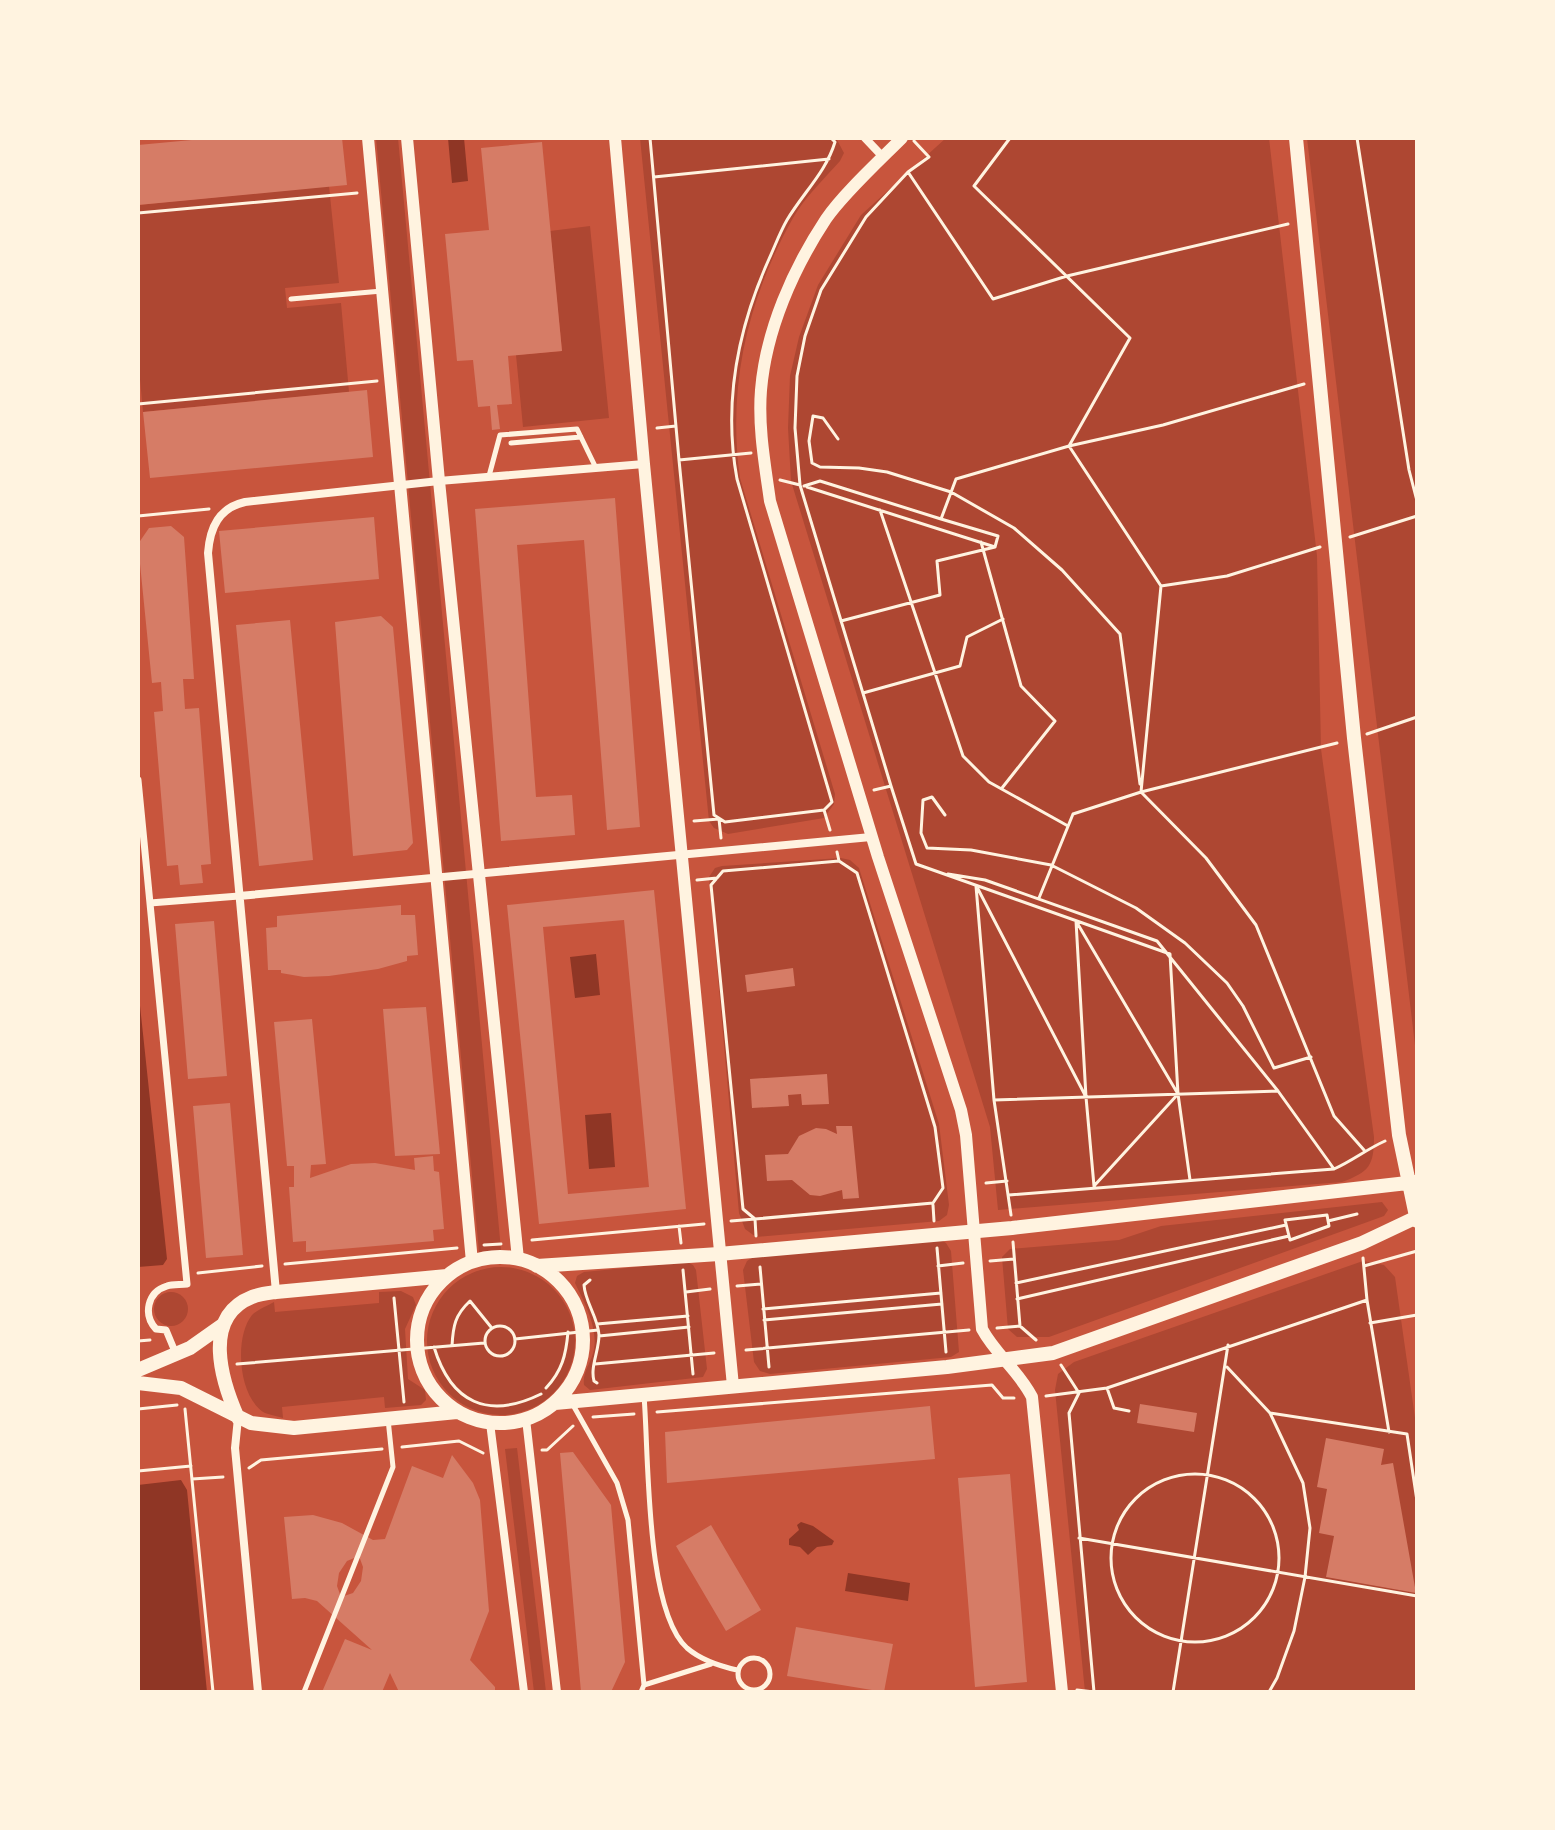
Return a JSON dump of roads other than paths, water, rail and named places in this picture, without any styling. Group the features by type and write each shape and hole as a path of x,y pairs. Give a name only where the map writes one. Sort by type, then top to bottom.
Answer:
{"main road":[{"path":"138,1383 181,1388 238,1418 261,1425 294,1428 457,1412 490,1423 526,1419 555,1403 571,1401 947,1367 1053,1353 1362,1243 1417,1219 1413,1182 1399,1135 1354,738 1296,138"},
{"path":"537,1266 719,1254 1012,1228 1413,1182"},
{"path":"457,1412 430,1386 419,1363 416,1334 424,1304 447,1276 471,1254 518,1259 537,1266 560,1283 576,1306 575,1332 583,1348 575,1377 555,1403"},
{"path":"238,1418 224,1384 220,1348 224,1324 232,1310 251,1297 447,1276"},
{"path":"138,1370 176,1355 224,1324"}],"street":[{"path":"368,138 471,1254"},
{"path":"407,138 518,1259"},
{"path":"615,138 733,1386"},
{"path":"865,138 883,157"},
{"path":"902,138 827,217 792,279 770,341 761,391 764,452 770,501 871,837 961,1110 966,1135 982,1329 1003,1359 1021,1377 1032,1397 1062,1692"},
{"path":"276,1292 208,553 215,523 228,508 245,502 439,481 644,464"},
{"path":"138,780 187,1284 167,1286 155,1293 149,1304 151,1323 156,1329 166,1330 176,1355"},
{"path":"150,903 871,837"},
{"path":"238,1418 235,1441 258,1692"},
{"path":"526,1419 557,1692"},
{"path":"490,1423 524,1692"}],"lane":[{"path":"291,299 383,291"},
{"path":"489,477 500,435 577,429 596,468"},
{"path":"511,443 581,437"},
{"path":"643,1395 652,1517 662,1598 673,1630 687,1648 712,1664 737,1670"},
{"path":"571,1401 617,1483 628,1520 644,1685 641,1692"},
{"path":"304,1692 393,1467 388,1418"},
{"path":"757,1657 769,1668 770,1678 758,1690 747,1689 739,1681 737,1670 743,1661 757,1657"},
{"path":"644,1685 712,1664"}]}
